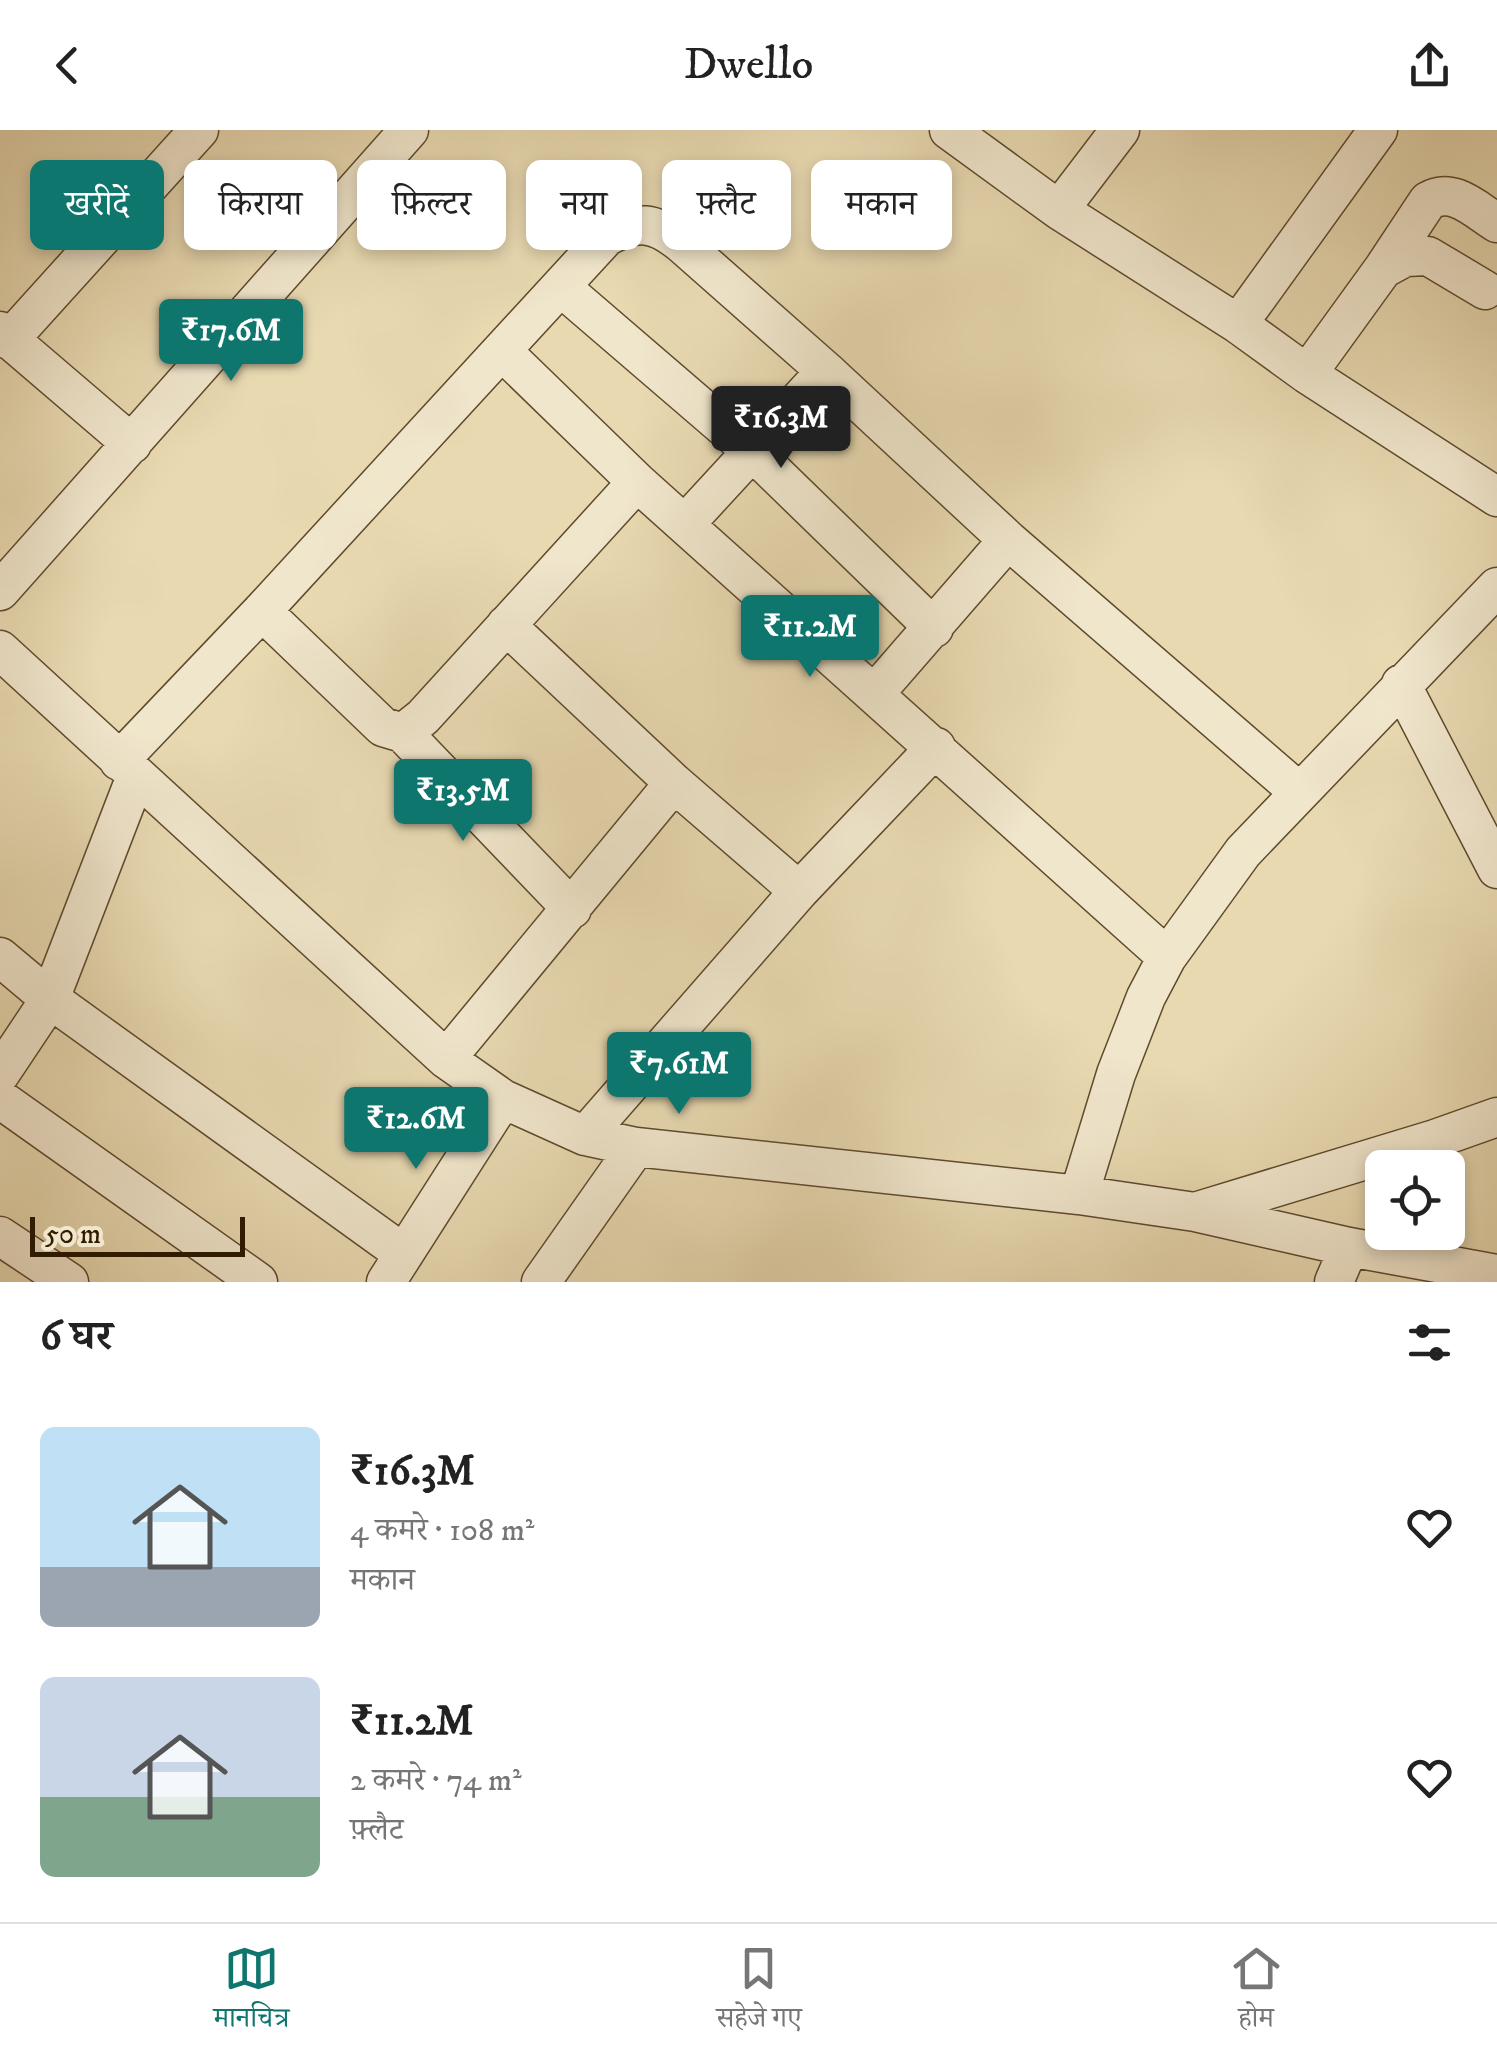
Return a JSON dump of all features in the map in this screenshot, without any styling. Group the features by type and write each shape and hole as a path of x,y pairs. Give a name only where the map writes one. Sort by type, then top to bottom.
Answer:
{"street":[{"path":"132,444 5,336 199,130"},
{"path":"0,591 410,130"},
{"path":"949,130 1059,210 1238,324 1307,374 1497,498"},
{"path":"1059,210 1120,130"},
{"path":"1238,324 1378,130"},
{"path":"1307,374 1428,201 1439,194 1453,196 1497,223"},
{"path":"0,1074 50,999 128,768 262,611 606,237 627,226 647,225 682,244 1008,540 1299,792"},
{"path":"1383,269 1405,257 1428,256 1485,290"},
{"path":"561,287 753,452 934,628"},
{"path":"502,351 637,482 1167,957"},
{"path":"685,524 826,371"},
{"path":"403,733 422,718 637,482"},
{"path":"875,692 1008,540"},
{"path":"1079,1195 1116,1074 1146,997 1167,957 1243,852 1497,587"},
{"path":"262,611 383,727 403,733 572,909"},
{"path":"506,625 674,783 798,891"},
{"path":"0,650 446,1059 503,1099 586,1136 636,1147 1079,1195 1195,1212 1349,1247 1497,1274"},
{"path":"1401,684 1497,869"},
{"path":"586,1136 798,891 936,746"},
{"path":"446,1059 674,783"},
{"path":"0,956 395,1268 503,1099"},
{"path":"0,1099 258,1282"},
{"path":"1195,1212 1435,1140 1497,1117"},
{"path":"541,1282 636,1147"},
{"path":"0,1236 69,1282"},
{"path":"1334,1282 1349,1247"}]}
